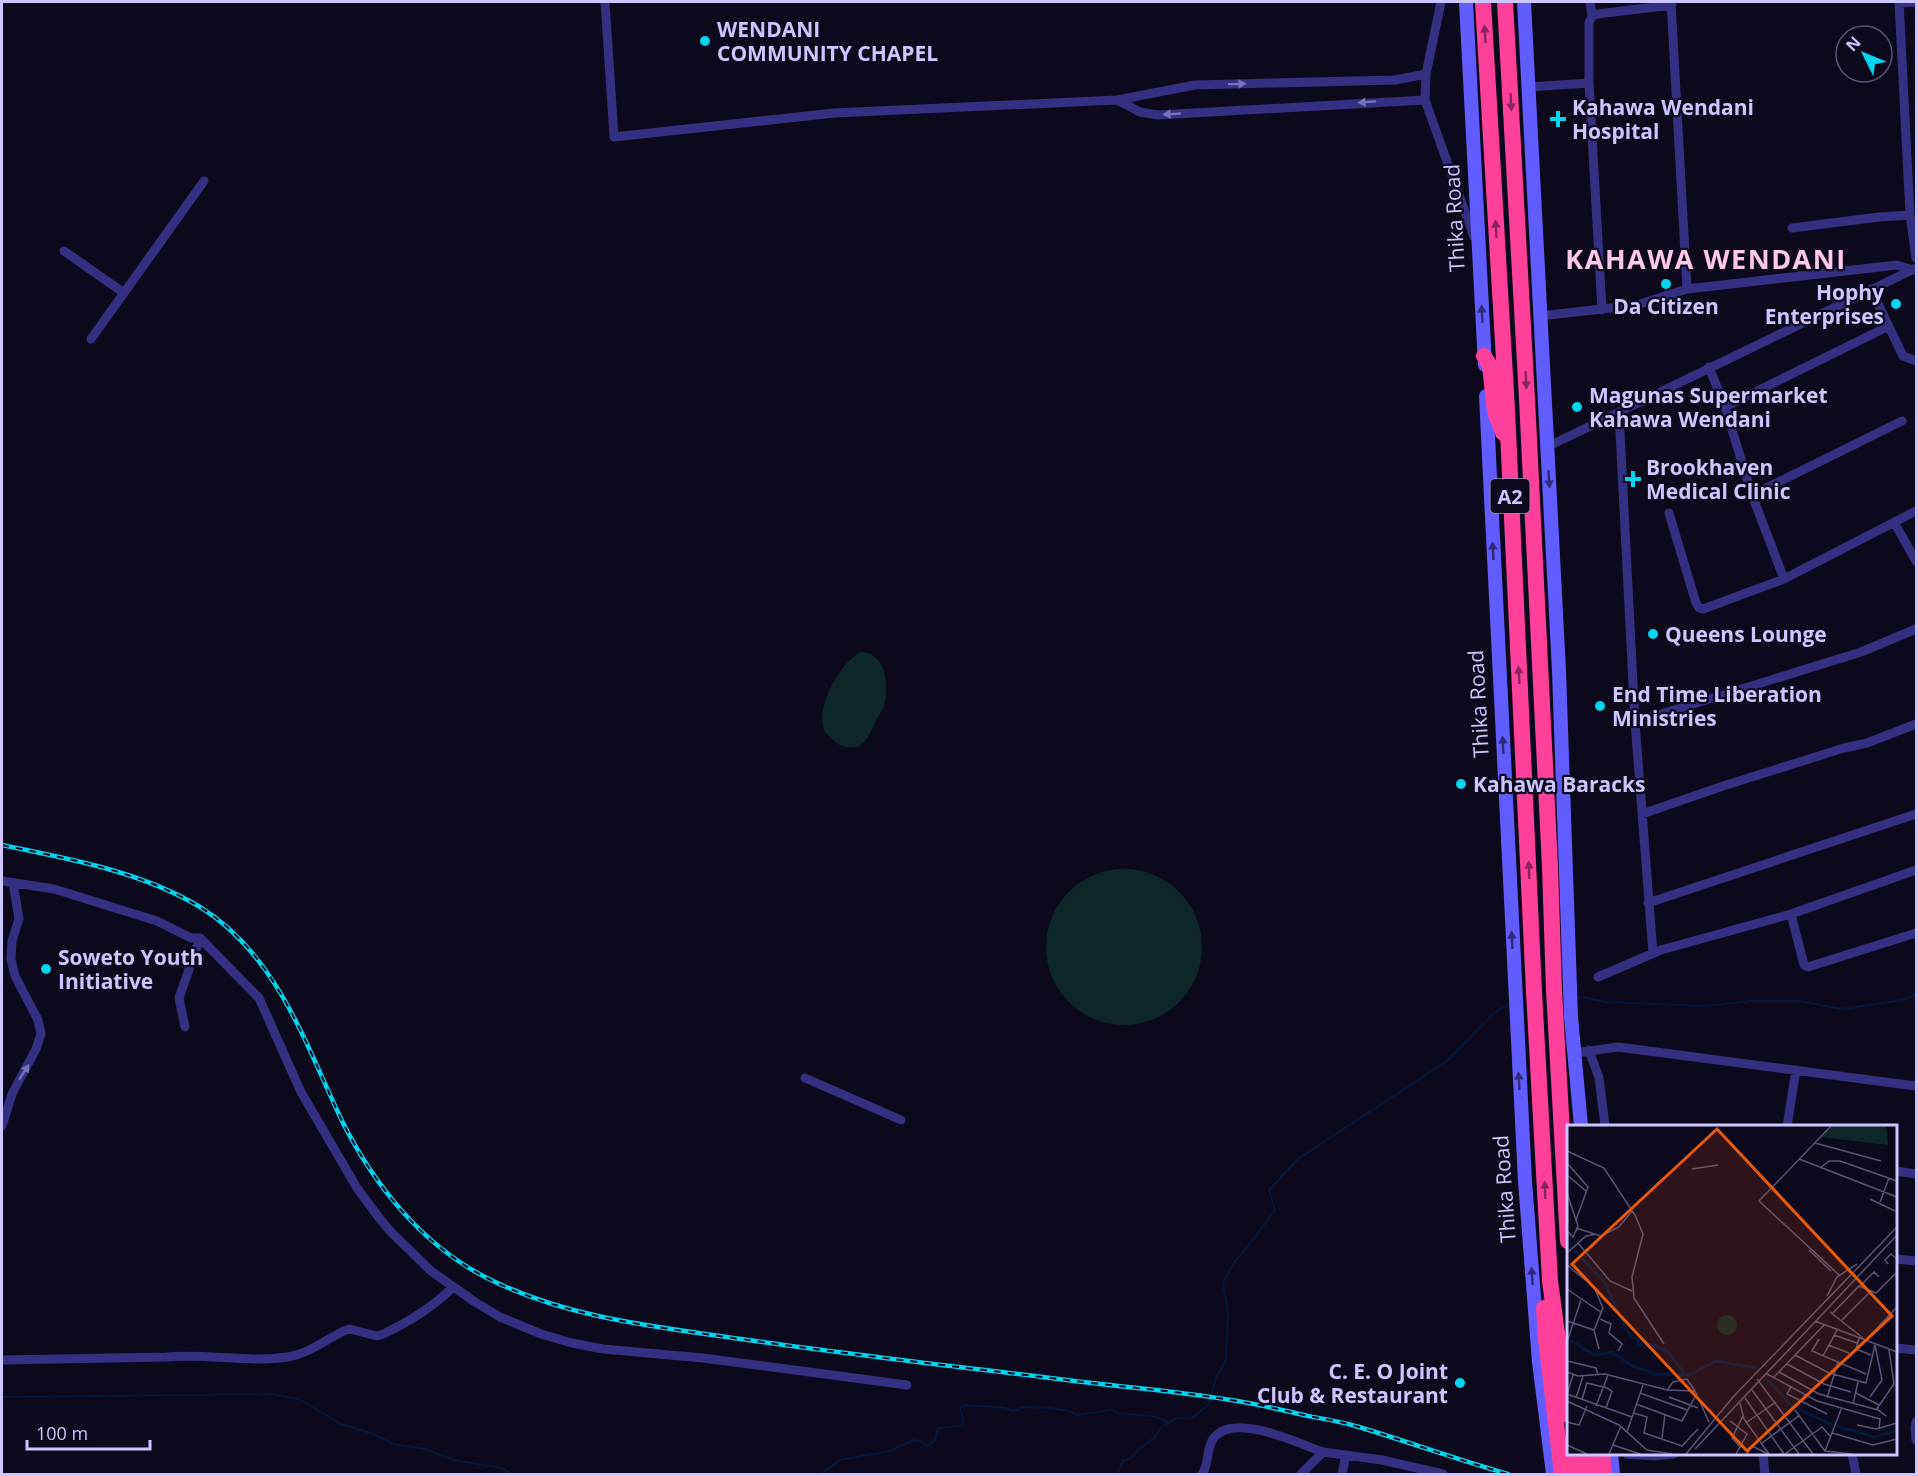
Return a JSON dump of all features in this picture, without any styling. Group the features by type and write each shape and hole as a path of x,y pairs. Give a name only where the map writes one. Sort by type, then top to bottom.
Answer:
{"highway":[{"name":"Thika Road","path":"1483,2 1509,451 1550,1281 1567,1401"},
{"name":"A2","path":"1505,2 1528,410 1554,990 1564,1017 1567,1151"},
{"path":"1484,356 1490,366 1495,412 1509,451"},
{"path":"1550,1281 1544,1301 1545,1339 1567,1424"}],"main road":[{"name":"Thika Road","path":"1466,2 1525,1181 1539,1357 1567,1435"},
{"path":"1524,2 1559,671 1572,989 1564,1017 1582,1052 1581,1125"},
{"path":"1611,1455 1613,1474"}],"street":[{"path":"605,2 614,137 834,113 1117,100 1195,85 1395,80 1426,74"},
{"path":"1441,2 1426,74 1425,99 1478,248"},
{"path":"1590,2 1592,16 1589,23 1589,83 1602,310"},
{"path":"1917,2 1899,2 1910,215 1917,258"},
{"path":"1592,16 1672,3 1687,289"},
{"path":"1528,87 1589,83"},
{"path":"1117,100 1140,112 1158,115 1425,99"},
{"path":"91,339 204,181"},
{"path":"1792,228 1910,215"},
{"path":"64,251 124,292"},
{"path":"1540,316 1638,305 1687,289 1897,265 1915,269"},
{"path":"1547,447 1915,269"},
{"path":"1872,289 1903,356 1917,361"},
{"path":"1725,407 1889,326"},
{"path":"1709,367 1725,407 1752,495 1784,579"},
{"path":"1619,413 1635,722 1653,953"},
{"path":"1752,495 1902,422"},
{"path":"1669,513 1699,608 1703,609 1784,579 1917,511"},
{"path":"1894,522 1917,561"},
{"path":"1635,722 1861,652 1917,629"},
{"path":"1642,814 1723,786 1844,748 1868,743 1917,724"},
{"path":"1648,903 1917,814"},
{"path":"1598,976 1653,953 1791,914 1917,870"},
{"path":"2,881 54,889 157,921 191,938 200,938 259,999 294,1078 357,1188 391,1232 431,1271 500,1317 541,1334 572,1343 907,1385"},
{"path":"2,1126 12,1094 36,1049 41,1034 38,1020 15,976 11,960 10,950 19,919 13,883"},
{"path":"1791,914 1804,965 1808,967 1917,933"},
{"path":"185,1027 179,998 200,938"},
{"path":"1582,1052 1618,1047 1917,1086"},
{"path":"1582,1052 1597,1068 1605,1125"},
{"path":"1787,1125 1796,1070"},
{"path":"806,1078 901,1120"},
{"path":"1897,1171 1917,1174"},
{"path":"1897,1258 1917,1261"},
{"path":"2,1360 166,1358 190,1355 287,1358 307,1352 350,1329 381,1335 435,1303 453,1287"},
{"path":"1897,1348 1917,1350"},
{"path":"1917,1422 1915,1428 1917,1440"},
{"path":"1202,1474 1213,1440 1224,1430 1233,1427 1270,1433 1323,1452 1382,1460 1443,1474"},
{"path":"1301,1474 1323,1452"},
{"path":"1342,1474 1346,1455"},
{"path":"1640,1455 1664,1455"},
{"path":"1763,1455 1765,1474"},
{"path":"1852,1455 1856,1474"}],"green space":[{"path":"861,652 870,654 881,664 886,680 886,698 865,741 857,746 846,747 838,744 824,730 822,718 832,685 846,664"},
{"path":"1124,869 1139,870 1154,875 1179,892 1196,917 1201,932 1201,962 1196,977 1179,1002 1154,1019 1139,1024 1124,1025 1109,1024 1094,1019 1069,1002 1052,977 1047,962 1046,947 1047,932 1052,917 1069,892 1094,875 1109,870"}],"waterway":[{"path":"1575,996 1607,1002 1707,1006 1750,1001 1799,1001 1841,1009 1904,1000 1916,994"},
{"path":"1117,1474 1123,1461 1130,1459 1154,1438 1163,1426 1175,1419 1192,1418 1209,1404 1216,1378 1226,1360 1228,1313 1223,1282 1233,1264 1275,1210 1269,1190 1298,1159 1448,1060 1495,1012 1511,1003"},
{"path":"2,1397 271,1394 299,1399 341,1424 374,1434 393,1444 425,1449 454,1460 501,1468 512,1474"},
{"path":"821,1474 840,1460 890,1451 913,1440 927,1446 934,1441 938,1428 962,1426 960,1408 966,1405 1005,1408 1013,1411 1025,1407 1049,1408 1070,1411 1076,1415 1112,1410 1117,1413 1158,1418 1169,1423"}],"railway":[{"path":"2,845 129,875 200,907 227,927 269,975 286,1003 342,1121 369,1168 385,1190 402,1211 441,1249 487,1278 518,1292 549,1303 614,1320 681,1331 1250,1403 1353,1425 1508,1474"}],"place":[{"name":"WENDANI COMMUNITY CHAPEL","path":"705,41"},
{"name":"Kahawa Wendani Hospital","path":"1558,119"},
{"name":"Da Citizen","path":"1666,284"},
{"name":"Hophy Enterprises","path":"1896,304"},
{"name":"Magunas Supermarket Kahawa Wendani","path":"1577,407"},
{"name":"Brookhaven Medical Clinic","path":"1633,479"},
{"name":"Queens Lounge","path":"1653,634"},
{"name":"End Time Liberation Ministries","path":"1600,706"},
{"name":"Kahawa Baracks","path":"1461,784"},
{"name":"Soweto Youth Initiative","path":"46,969"},
{"name":"C. E. O Joint Club & Restaurant","path":"1460,1383"}],"district":[{"name":"KAHAWA WENDANI","path":"1706,258"}]}
